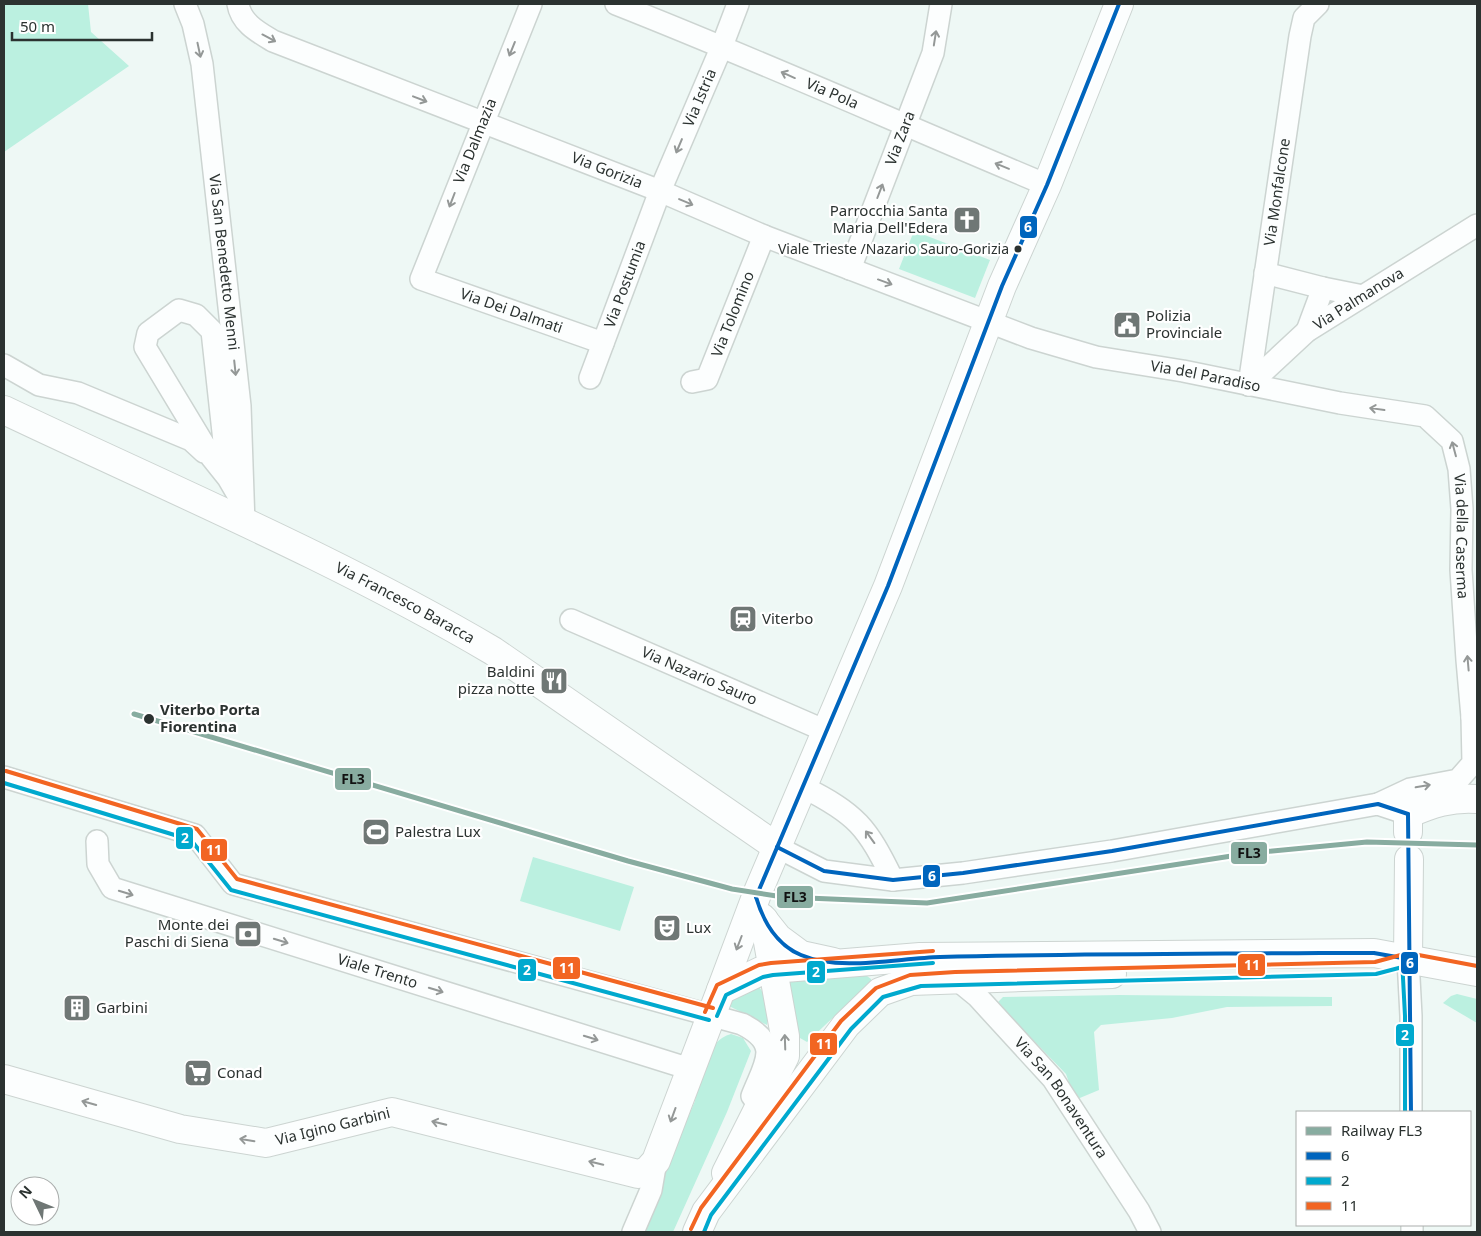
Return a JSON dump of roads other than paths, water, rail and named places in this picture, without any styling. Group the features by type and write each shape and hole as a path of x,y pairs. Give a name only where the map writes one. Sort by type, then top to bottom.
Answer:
{"main road":[{"path":"647,1167 695,1058 716,1002 760,909 777,847 828,732 888,586 989,321 1047,185 1119,4"},
{"name":"Via Francesco Baracca","path":"4,410 244,515 304,551 454,628 493,651 777,847"},
{"path":"1408,823 1437,801 1462,798 1477,799"},
{"path":"1408,959 1409,859"},
{"path":"760,909 778,938 801,955 840,963"},
{"path":"701,1222 785,1056 785,1036 760,909"},
{"path":"716,1002 761,971 920,957 1374,953 1477,972"},
{"path":"701,1222 846,1025 880,992 911,981 955,978 1376,968 1408,959"},
{"name":"Via Igino Garbini","path":"4,1079 180,1129 266,1143 392,1112 647,1167"}],"street":[{"name":"Via San Benedetto Menni","path":"185,4 193,24 202,64 240,406 244,515"},
{"name":"Via Gorizia","path":"238,4 243,18 253,29 273,41 660,191 764,236 989,321"},
{"name":"Via Dalmazia","path":"421,279 531,4"},
{"name":"Via Pola","path":"616,4 722,46 1047,185"},
{"name":"Via Istria","path":"660,191 738,4"},
{"name":"Via Zara","path":"850,269 933,53 941,4"},
{"name":"Via Monfalcone","path":"1249,385 1300,36 1304,18 1318,4"},
{"name":"Via Postumia","path":"590,378 660,191"},
{"name":"Via Palmanova","path":"1249,385 1307,331 1477,225"},
{"name":"Via Tolomino","path":"692,382 707,379 764,236"},
{"path":"1265,273 1363,296"},
{"name":"Via Dei Dalmati","path":"421,279 603,343"},
{"path":"1307,331 1323,288"},
{"path":"228,478 212,331 196,314 179,310 148,333 145,347 212,458 228,478 244,515"},
{"name":"Via del Paradiso","path":"989,321 1031,338 1096,357 1183,371 1340,404 1425,416"},
{"path":"4,365 39,385 78,393 191,440 212,458"},
{"name":"Via della Caserma","path":"1378,804 1410,789 1458,780 1473,763 1474,722 1461,570 1462,509 1459,469 1452,441 1425,416"},
{"name":"Via Nazario Sauro","path":"571,620 828,732"},
{"path":"4,777 195,835 233,884 716,1002 742,1024 758,1032 766,1043 768,1057 701,1222"},
{"path":"803,787 834,802 858,821 875,844 893,880"},
{"path":"777,847 824,871 893,880 963,874 1112,851 1378,804 1408,823"},
{"name":"Viale Trento","path":"96,841 98,864 112,888 695,1058"},
{"path":"1408,959 1411,1016 1411,1111"},
{"name":"Via San Bonaventura","path":"955,978 977,996 1053,1079 1139,1211 1150,1232"},
{"path":"695,1058 724,1026 742,1024"},
{"path":"623,1232 642,1185 647,1167"},
{"path":"633,1232 651,1190 647,1167"}],"rail line":[{"name":"FL3","path":"134,714 628,861 732,889 783,897 927,903 1251,853 1367,842 1477,845"}],"place":[{"name":"Parrocchia Santa Maria Dell'Edera","path":"967,220"},
{"name":"Viale Trieste /Nazario Sauro-Gorizia","path":"1018,249"},
{"name":"Polizia Provinciale","path":"1127,325"},
{"name":"Viterbo","path":"743,619"},
{"name":"Baldini pizza notte","path":"554,681"},
{"name":"Viterbo Porta Fiorentina","path":"149,719"},
{"name":"Palestra Lux","path":"376,832"},
{"name":"Lux","path":"667,928"},
{"name":"Monte dei Paschi di Siena","path":"248,934"},
{"name":"Garbini","path":"77,1008"},
{"name":"Conad","path":"198,1073"}]}
